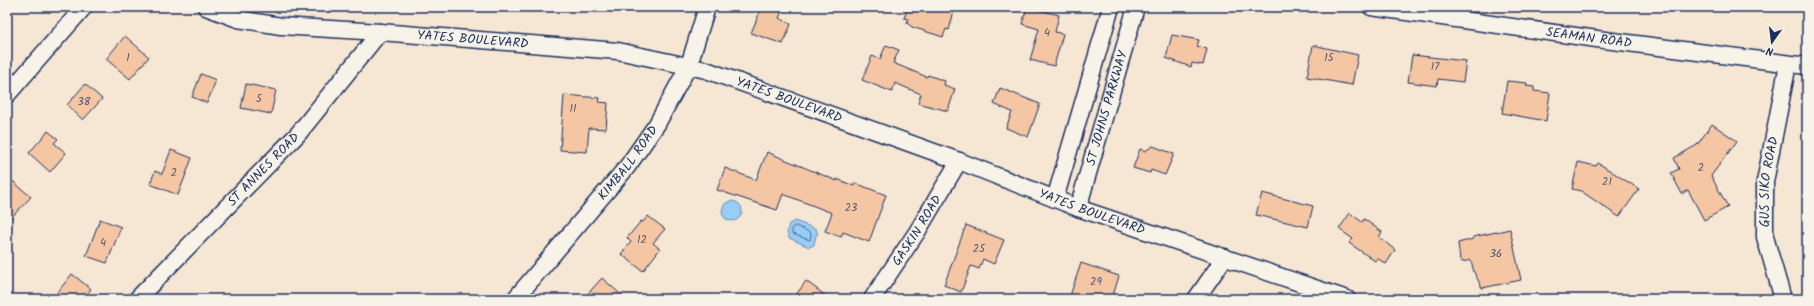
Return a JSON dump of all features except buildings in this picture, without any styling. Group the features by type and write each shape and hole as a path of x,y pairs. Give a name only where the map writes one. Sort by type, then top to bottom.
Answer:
{"street":[{"path":"7,95 84,7"},
{"name":"YATES BOULEVARD","path":"206,7 238,19 281,26 380,32 618,51 689,65 959,161 1078,208 1347,299"},
{"name":"KIMBALL ROAD","path":"515,299 627,167 657,124 689,65 707,7"},
{"name":"ST JOHNS PARKWAY","path":"1055,199 1111,7"},
{"name":"ST JOHNS PARKWAY","path":"1078,208 1136,7"},
{"name":"SEAMAN ROAD","path":"1371,7 1597,39 1807,66"},
{"name":"ST ANNES ROAD","path":"137,299 298,134 380,32"},
{"name":"GUS SIKO ROAD","path":"1782,299 1765,237 1765,182 1788,64"},
{"name":"GASKIN ROAD","path":"872,299 917,232 959,161"},
{"path":"1196,299 1225,257"}],"water":[{"path":"732,201 739,204 742,211 739,218 732,221 725,218 722,211 725,204"},
{"path":"795,221 816,229 818,234 816,235 814,245 809,247 789,238 787,232 789,224"}]}
